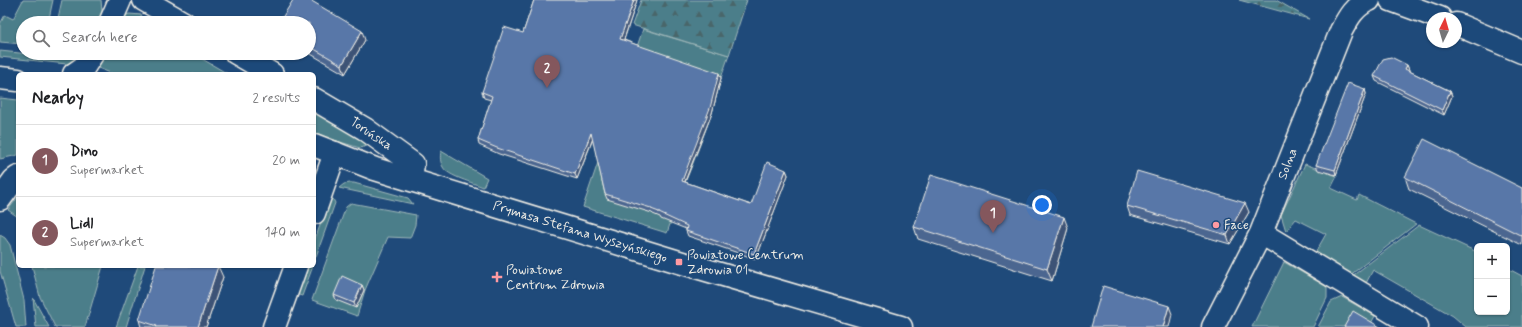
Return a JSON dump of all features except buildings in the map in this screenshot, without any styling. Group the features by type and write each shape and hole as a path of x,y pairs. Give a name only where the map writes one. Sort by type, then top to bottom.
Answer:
{"street":[{"path":"113,16 120,0"},
{"path":"144,0 172,16"},
{"path":"1391,0 1426,13"},
{"name":"Solna","path":"1212,327 1261,233 1341,31 1356,7 1366,1"},
{"path":"1462,27 1522,52"},
{"path":"77,72 84,67 88,60"},
{"path":"248,60 269,72"},
{"path":"0,78 16,80"},
{"name":"Toruńska","path":"316,100 365,128 413,164 411,180"},
{"name":"Prymasa Stefana Wyszyńskiego","path":"316,147 327,160 375,169 679,262 901,327"},
{"path":"316,205 327,160"},
{"path":"0,174 16,170"},
{"path":"0,199 16,178"},
{"path":"1261,233 1417,327"},
{"path":"274,327 295,268"}],"green space":[{"path":"23,0 53,0 50,16 16,16 16,43 0,42 0,24 5,15 13,19"},
{"path":"62,0 101,0 102,11 100,16 59,16"},
{"path":"641,0 747,0 729,55 632,25"},
{"path":"1239,0 1276,0 1309,19"},
{"path":"129,14 142,15 141,16 124,16"},
{"path":"643,29 729,55 721,78 712,113 681,192 667,233 583,207"},
{"path":"0,51 16,53 16,59 0,57"},
{"path":"29,60 75,60 67,64"},
{"path":"101,60 204,60 225,72 108,72 98,68"},
{"path":"0,98 16,100 16,155 0,159"},
{"path":"316,109 354,131 367,144 367,146 360,148 316,135"},
{"path":"441,151 487,178 483,187 455,176 445,170 440,157"},
{"path":"1305,164 1337,176 1331,188 1357,200 1359,195 1416,224 1349,276 1314,255 1326,234 1296,219 1286,231 1281,215"},
{"path":"350,183 408,198 413,204 339,188 344,184"},
{"path":"330,198 333,199 335,203 316,256 316,236"},
{"path":"16,200 16,216 8,210"},
{"path":"351,203 416,215 415,225 410,238 388,237 365,290 357,316 312,300 346,207"},
{"path":"1419,225 1474,251 1474,315 1510,315 1510,270 1522,276 1522,327 1466,327 1453,316 1373,270 1365,285 1351,277"},
{"path":"0,235 5,238 10,245 24,300 26,327 16,327 0,271"},
{"path":"1284,262 1327,287 1327,298 1313,327 1252,327"},
{"path":"33,268 102,268 85,327 55,327 40,297"},
{"path":"137,268 144,268 126,327 116,327"},
{"path":"305,268 312,268 302,296 296,294"},
{"path":"1342,297 1375,316 1369,327 1318,327 1331,302"},
{"path":"33,298 49,327 36,327"}],"place":[{"name":"Lidl","path":"547,88"},
{"name":"Face","path":"1216,225"},
{"name":"Dino","path":"993,233"},
{"name":"Powiatowe Centrum Zdrowia 01","path":"679,262"},
{"name":"Powiatowe Centrum Zdrowia","path":"497,277"}]}
